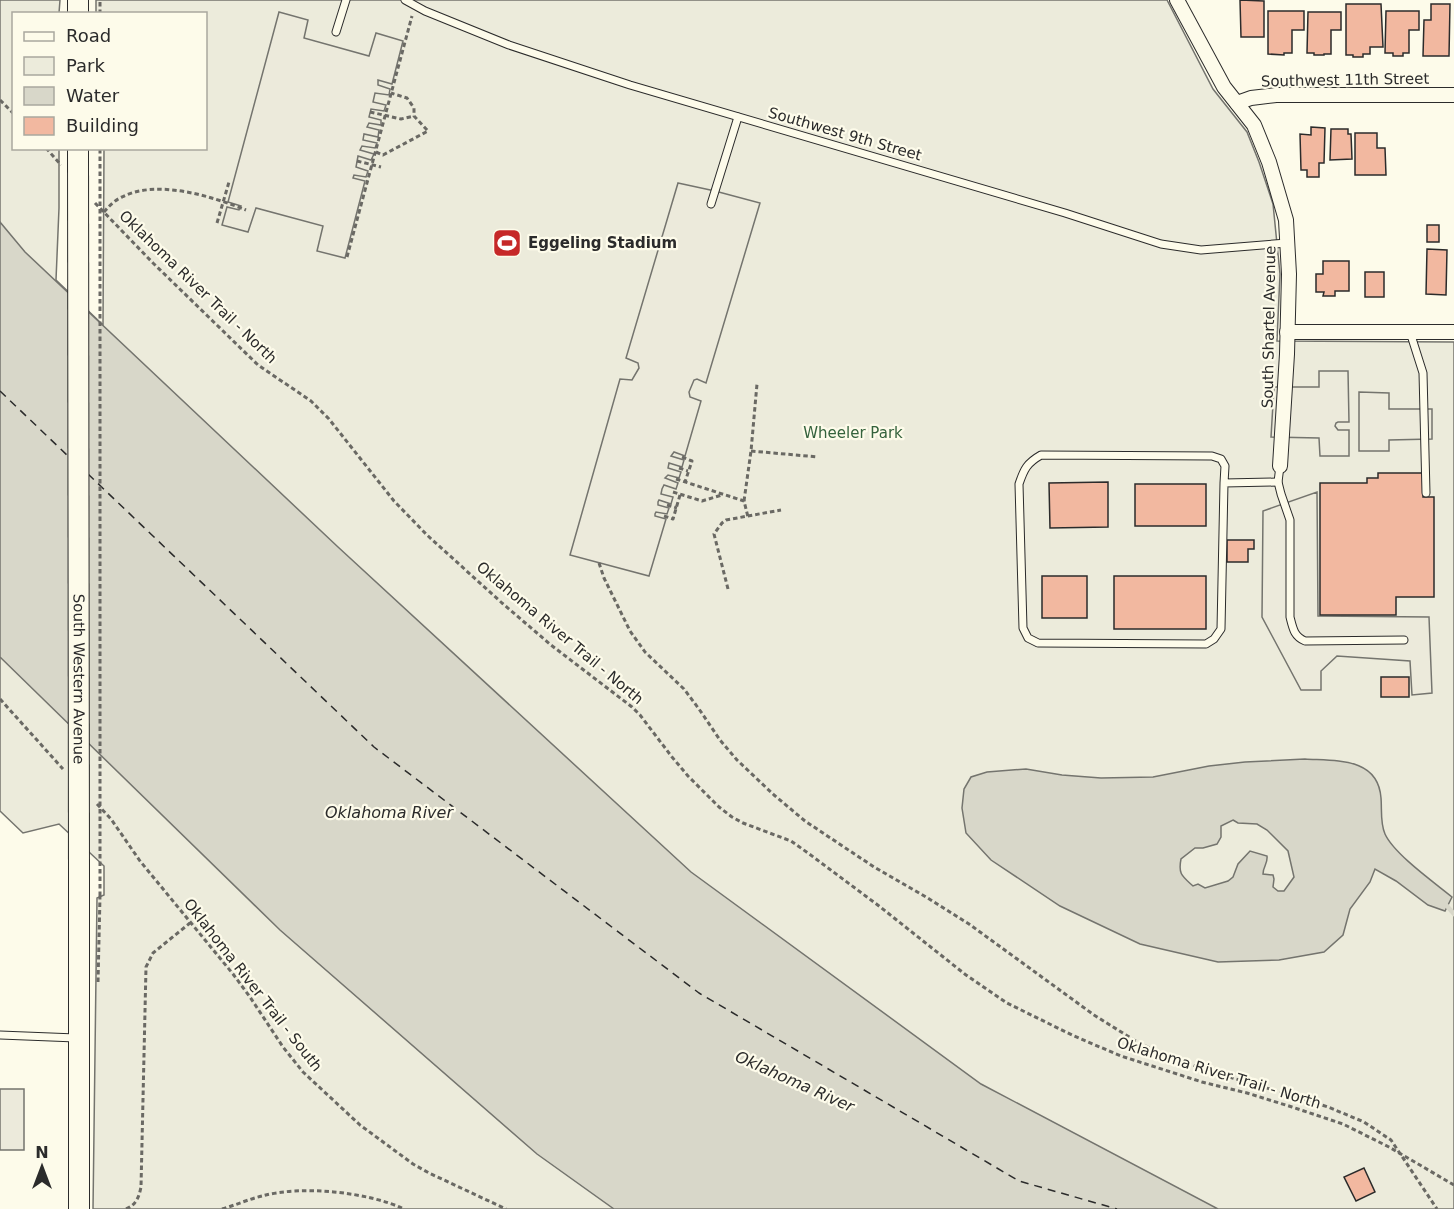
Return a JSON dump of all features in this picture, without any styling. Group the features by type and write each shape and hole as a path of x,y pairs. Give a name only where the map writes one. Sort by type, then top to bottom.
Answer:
{"main road":[{"name":"South Western Avenue","path":"78,150 79,1209"}],"street":[{"name":"South Shartel Avenue","path":"1177,0 1217,76 1254,125 1264,146 1286,220 1289,273 1280,466"},
{"name":"Southwest 11th Street","path":"1237,103 1251,98 1276,95 1454,94"},
{"path":"1287,332 1454,332"}],"lane":[{"path":"336,32 346,0"},
{"name":"Southwest 9th Street","path":"405,0 509,45 630,85 1065,213 1161,244 1201,250 1287,243"},
{"path":"711,204 738,117"},
{"path":"1410,332 1423,373 1426,493"},
{"path":"1041,455 1212,456 1221,459 1225,466 1224,483 1221,629 1214,639 1206,644 1038,643 1028,638 1023,628 1019,484 1023,471 1030,461 1041,455"},
{"path":"1280,466 1278,482 1290,520 1290,617 1298,637 1305,641 1404,640"},
{"path":"1224,483 1278,482"},
{"path":"0,1035 79,1038"}],"path":[{"path":"348,257 415,5"},
{"path":"376,152 383,154 428,131 414,116 414,108 407,98 391,93"},
{"path":"0,100 12,112"},
{"path":"370,112 401,119 414,116"},
{"path":"48,150 62,167"},
{"path":"100,150 100,896"},
{"path":"357,161 381,167"},
{"path":"217,223 229,182"},
{"path":"104,212 124,195 154,189 178,191 246,210"},
{"name":"Oklahoma River Trail - North","path":"90,197 258,365 299,392 323,413 394,501 427,535 551,645 632,707 694,783 732,817 791,841 988,991 1044,1022 1121,1056 1343,1124 1400,1153 1454,1185"},
{"path":"748,517 744,501 757,384"},
{"path":"751,451 818,457"},
{"path":"682,458 692,461 685,482"},
{"path":"679,468 688,471"},
{"path":"676,479 744,501"},
{"path":"673,492 702,501 724,495"},
{"path":"664,516 673,519 680,494"},
{"path":"667,505 677,508"},
{"path":"728,589 714,534 722,522 781,510"},
{"path":"599,563 630,631 645,651 684,689 737,760 805,820 874,867 969,924 1094,1015 1134,1040 1160,1053 1212,1072 1306,1100 1364,1122 1391,1140 1437,1209"},
{"path":"0,699 63,770"},
{"name":"Oklahoma River Trail - South","path":"96,803 111,819 140,861 233,974 303,1072 360,1125 413,1164 506,1209"},
{"path":"126,1209 137,1200 141,1187 147,967 153,953 190,923"},
{"path":"222,1209 264,1195 305,1190 335,1192 390,1202 404,1209"}],"green space":[{"name":"Wheeler Park","path":"0,0 60,0 59,12 12,12 12,150 59,150 56,280 103,325 104,150 207,150 207,12 96,12 96,0 1167,0 1213,89 1247,132 1273,204 1280,274 1277,341 1454,342 1454,1209 93,1209 97,898 104,895 104,866 59,824 23,833 0,811"}],"shaded area":[{"path":"279,12 308,20 304,38 369,56 376,33 403,41 392,84 378,80 378,85 390,89 389,95 375,93 373,102 386,105 384,111 371,109 369,117 381,120 381,125 369,123 367,127 379,130 378,137 364,134 363,140 377,143 375,148 362,146 360,150 374,154 371,160 358,156 356,167 368,171 366,177 354,175 353,178 365,181 345,258 317,251 323,226 256,208 248,232 222,225 227,207 239,210 241,206 228,202"},
{"path":"678,183 760,203 706,383 694,380 689,392 690,397 701,401 685,456 674,452 671,456 684,460 682,467 669,463 668,468 681,472 679,478 668,475 665,478 678,483 676,489 664,485 662,489 661,494 673,497 671,504 659,500 658,502 658,505 669,508 667,514 656,512 655,514 655,516 666,519 649,576 570,555 620,379 632,380 639,368 638,363 626,358"},
{"path":"1319,371 1348,371 1349,422 1338,422 1335,426 1338,430 1349,430 1349,456 1320,456 1319,438 1271,437 1274,387 1319,387"},
{"path":"1359,392 1389,393 1389,409 1432,409 1432,439 1389,440 1389,451 1359,451"},
{"path":"1317,492 1318,616 1429,617 1432,693 1412,695 1410,661 1337,656 1321,671 1321,690 1301,690 1262,617 1263,511"},
{"path":"0,1089 24,1089 24,1150 0,1150"}],"water":[{"name":"Oklahoma River","path":"0,222 25,252 338,547 691,872 981,1084 1218,1209 614,1209 537,1154 280,930 0,657"},
{"path":"1330,760 1364,768 1378,785 1385,834 1406,859 1452,897 1445,911 1428,905 1396,881 1375,869 1370,882 1350,909 1343,935 1324,952 1279,960 1218,962 1140,944 1060,906 991,860 966,833 962,808 964,789 971,777 987,772 1026,769 1101,778 1153,777 1209,766 1245,762","holes":["1233,820 1238,823 1257,824 1267,830 1288,851 1294,877 1284,891 1278,891 1273,887 1273,875 1263,874 1267,856 1250,851 1238,864 1233,877 1228,881 1205,888 1198,884 1193,886 1186,880 1180,868 1181,859 1195,848 1217,844 1221,837 1221,826"]}],"building":[{"path":"1240,0 1264,1 1264,37 1241,37"},
{"path":"1346,4 1381,4 1383,47 1370,47 1370,54 1363,54 1363,57 1346,55"},
{"path":"1431,4 1450,4 1449,56 1423,56 1424,20 1431,20"},
{"path":"1268,11 1304,11 1304,30 1292,30 1292,53 1268,54"},
{"path":"1386,11 1419,11 1419,30 1409,30 1409,53 1403,53 1403,56 1385,53"},
{"path":"1308,12 1341,12 1341,30 1331,30 1331,54 1307,53"},
{"path":"1311,127 1325,128 1324,163 1319,163 1319,177 1307,177 1307,170 1301,170 1300,134 1311,135"},
{"path":"1331,129 1348,129 1348,134 1351,134 1352,159 1330,160"},
{"path":"1355,133 1377,133 1377,148 1385,148 1386,175 1355,175"},
{"path":"1427,225 1439,225 1439,242 1427,242"},
{"path":"1427,249 1447,250 1446,295 1426,294"},
{"path":"1323,261 1349,261 1349,291 1335,291 1335,296 1323,296 1324,292 1316,292 1316,274 1323,274"},
{"path":"1365,272 1384,272 1384,297 1365,297"},
{"path":"1378,473 1423,473 1423,497 1434,497 1434,597 1396,597 1396,615 1320,615 1320,483 1367,483 1367,478 1378,478"},
{"path":"1108,482 1108,527 1050,528 1049,483"},
{"path":"1135,484 1206,484 1206,526 1135,526"},
{"path":"1227,540 1254,540 1254,549 1248,549 1248,562 1227,562"},
{"path":"1042,576 1087,576 1087,618 1042,618"},
{"path":"1114,576 1206,576 1206,629 1114,629"},
{"path":"1381,677 1409,677 1409,697 1381,697"},
{"path":"1364,1168 1375,1192 1356,1201 1344,1177"}],"waterway":[{"path":"1447,906 1454,914"}],"ferry route":[{"path":"0,391 69,457"},
{"path":"88,474 374,747 699,993 1019,1181 1117,1209"}],"place":[{"name":"Eggeling Stadium","path":"507,243"}]}
